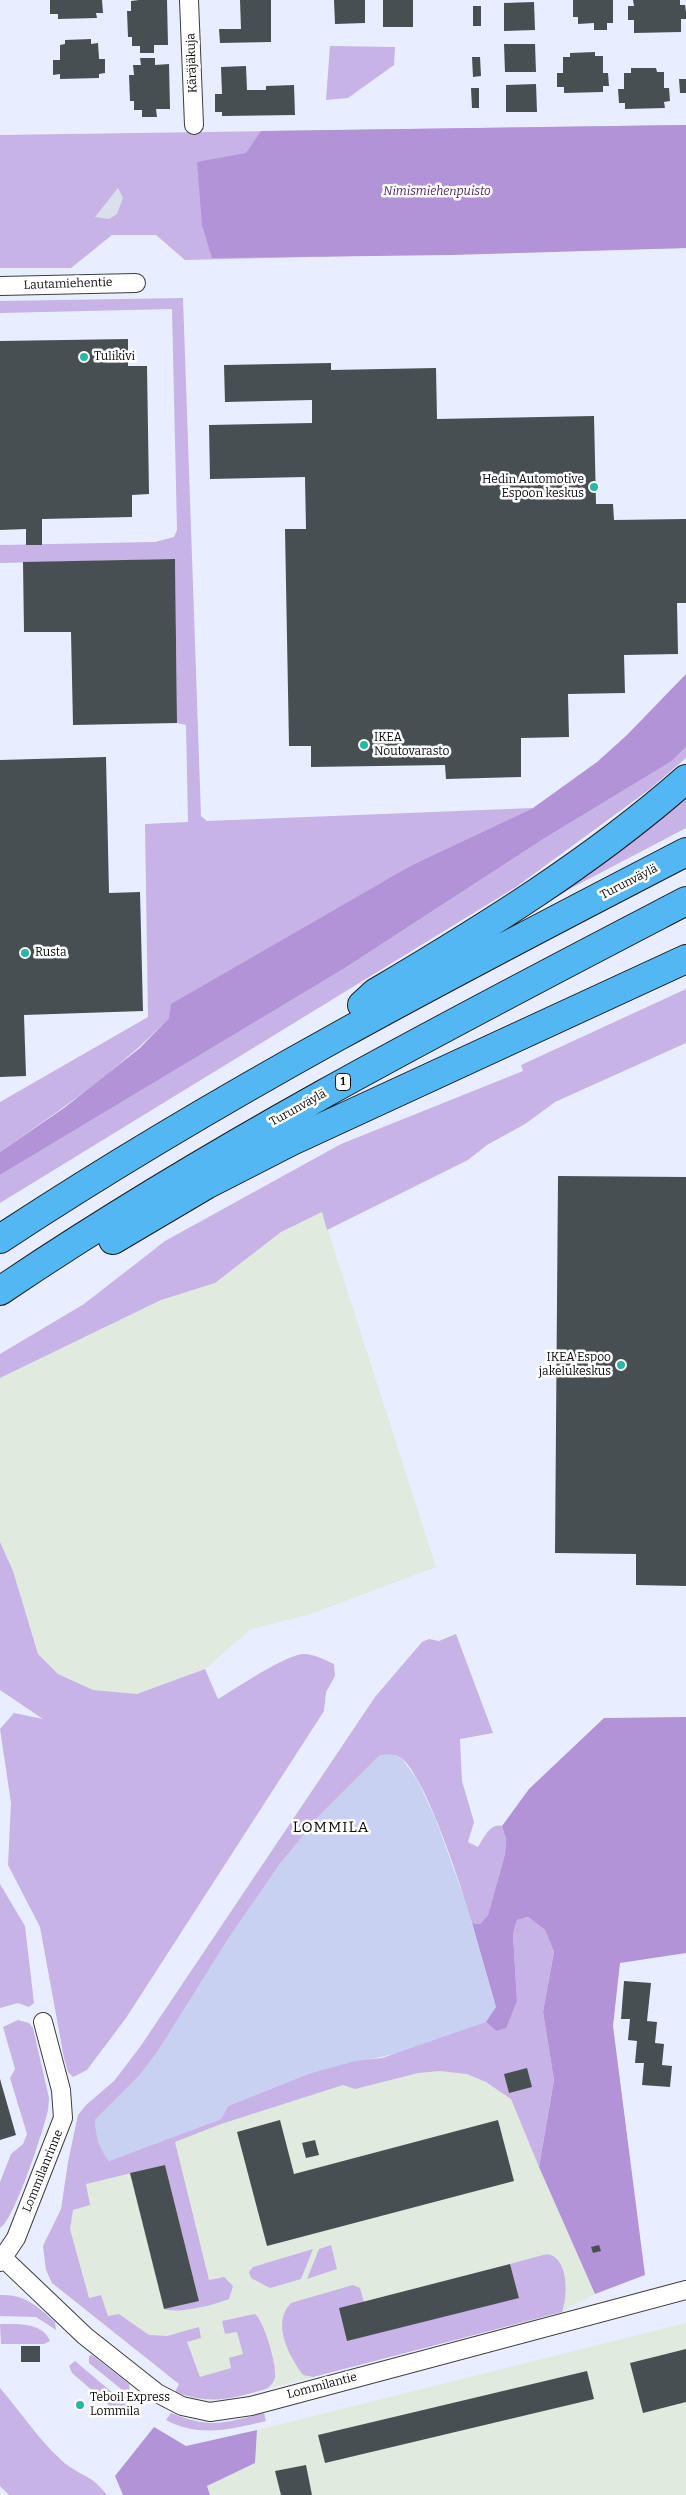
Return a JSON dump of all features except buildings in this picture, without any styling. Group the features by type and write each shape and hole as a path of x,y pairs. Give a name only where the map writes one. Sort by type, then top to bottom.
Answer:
{"highway":[{"path":"313,1048 376,993 508,911 596,851 686,779"},
{"name":"Turunväylä","path":"0,1239 158,1140 313,1048 686,852"},
{"name":"Turunväylä","path":"6,1287 165,1185 277,1119 502,996 686,902"},
{"path":"6,1287 70,1265 206,1185 292,1141 686,959"}],"street":[{"name":"Käräjäkuja","path":"189,0 194,125"},
{"name":"Lautamiehentie","path":"0,286 136,283"},
{"name":"Lommilanrinne","path":"1,2259 16,2238 63,2118 61,2090 43,2022"},
{"name":"Lommilantie","path":"1,2259 85,2336 157,2393 182,2406 210,2412 251,2406 686,2290"}],"shaded area":[{"path":"118,188 123,198 117,214 109,219 95,217"},
{"path":"322,1212 436,1567 308,1615 251,1629 205,1669 137,1694 93,1690 58,1674 38,1654 13,1571 0,1542 0,1378 161,1300 215,1283 281,1232"},
{"path":"391,1753 402,1759 417,1779 436,1820 466,1903 496,2007 491,2016 486,2022 410,2050 308,2074 228,2106 221,2119 109,2161 100,2150 96,2138 95,2120 139,2076 158,2051 230,1936 280,1864 319,1816 379,1756"},
{"path":"486,2022 539,2167 595,2294 562,2312 252,2393 212,2401 175,2392 179,2384 52,2283 46,2270 43,2246 45,2239 73,2210 94,2168"},
{"path":"686,2323 686,2495 210,2495 207,2486 255,2463 257,2430"}],"green space":[{"path":"330,46 395,47 394,65 348,98 326,100"},
{"name":"Nimismiehenpuisto","path":"686,125 686,248 185,260 156,235 112,235 71,268 0,268 0,135"},
{"name":"Nimismiehenpuisto","path":"686,125 686,248 452,255 212,258 202,225 197,162 246,153 261,131"},
{"path":"183,298 201,816 207,821 533,808 414,864 169,1018 109,1072 0,1152 0,1102 148,1017 145,824 188,822 186,725 177,723 175,559 0,563 0,545 155,542 174,537 177,530 172,309 0,313 0,301"},
{"path":"686,674 686,747 672,761 545,838 345,968 0,1175 0,1152 64,1108 140,1048 169,1018 171,1004 414,864 533,808 597,762 627,735"},
{"path":"686,747 686,758 650,789 516,887 0,1203 0,1175 345,968 545,838 672,761"},
{"path":"686,792 686,828 543,903"},
{"path":"686,989 686,1043 555,1102 525,1124 487,1145 468,1160 327,1230 322,1212 281,1232 215,1283 161,1300 0,1378 0,1354 84,1304 165,1241 341,1144 523,1071 521,1065"},
{"path":"0,1542 13,1571 38,1654 58,1674 93,1690 137,1694 205,1669 218,1699 273,1666 295,1656 312,1655 334,1664 335,1676 326,1692 324,1711 126,2018 87,2070 73,2077 68,2072 64,2058 40,1927 8,1865 11,1803 0,1729 14,1713 43,1719 0,1690"},
{"path":"456,1634 493,1733 460,1739 462,1781 474,1822 468,1842 478,1847 488,1832 498,1826 502,1826 506,1839 505,1854 488,1915 480,1924 472,1923 442,1834 432,1809 411,1768 395,1755 379,1756 319,1816 280,1864 230,1936 158,2051 139,2076 95,2120 96,2132 98,2142 109,2161 221,2119 228,2106 308,2074 355,2061 382,2058 486,2022 496,2031 517,2001 513,1934 517,1920 528,1917 545,1930 554,1952 543,2012 554,2080 539,2167 511,2099 486,2082 467,2074 440,2071 418,2073 355,2089 343,2085 221,2124 175,2142 209,2280 224,2277 233,2286 229,2299 187,2310 164,2309 199,2300 165,2165 86,2184 90,2205 73,2210 70,2229 89,2298 101,2295 108,2316 119,2314 149,2335 167,2336 199,2327 201,2338 187,2342 200,2377 231,2368 229,2358 243,2354 237,2332 225,2334 222,2321 255,2314 262,2325 269,2344 275,2371 274,2381 268,2388 242,2396 221,2399 200,2398 175,2392 179,2384 52,2283 46,2270 43,2246 61,2209 78,2115 86,2105 114,2081 140,2047 375,1697 422,1642 429,1639 439,1641"},
{"path":"686,1717 686,1953 620,1963 613,2026 645,2275 595,2294 539,2167 554,2080 543,2012 554,1952 545,1930 528,1917 517,1920 513,1934 517,2001 506,2028 496,2031 486,2022 496,2007 472,1923 480,1924 488,1915 505,1854 506,1839 502,1826 529,1789 604,1718"},
{"path":"0,1884 25,1926 34,2003 29,2007 18,2003 0,2008"},
{"path":"18,2020 29,2023 33,2028 49,2098 48,2110 35,2154 20,2193 6,2222 0,2228 0,2182 11,2154 23,2144 27,2134 10,2078 15,2069 3,2027"},
{"path":"331,2245 337,2269 307,2279 319,2249"},
{"path":"313,2249 301,2279 270,2288 251,2278 249,2272 253,2267"},
{"path":"547,2254 559,2262 563,2270 566,2288 562,2312 313,2377 303,2375 292,2359 284,2339 282,2320 285,2311 291,2303 353,2285 360,2288 364,2302 339,2308 519,2298 510,2264"},
{"path":"0,2295 9,2295 30,2302 55,2322 56,2330 36,2317 0,2316"},
{"path":"0,2324 21,2324 35,2327 41,2330 50,2341 44,2344 1,2344"},
{"path":"92,2355 129,2384 130,2393 126,2393 89,2363 89,2356"},
{"path":"75,2361 127,2405 126,2411 117,2412 72,2373 69,2366"},
{"path":"0,2388 51,2450 70,2467 93,2481 107,2495 9,2495 0,2486"},
{"path":"171,2413 197,2421 218,2423 264,2413 266,2421 228,2429 191,2429 166,2420"},
{"path":"154,2427 186,2446 257,2430 255,2463 207,2486 210,2495 123,2495 115,2476"}],"place":[{"name":"Tulikivi","path":"84,357"},
{"name":"Hedin Automotive Espoon keskus","path":"594,487"},
{"name":"IKEA Noutovarasto","path":"364,745"},
{"name":"Rusta","path":"25,953"},
{"name":"IKEA Espoo jakelukeskus","path":"621,1365"},
{"name":"Teboil Express Lommila","path":"80,2405"}],"district":[{"name":"LOMMILA","path":"331,1828"}]}
